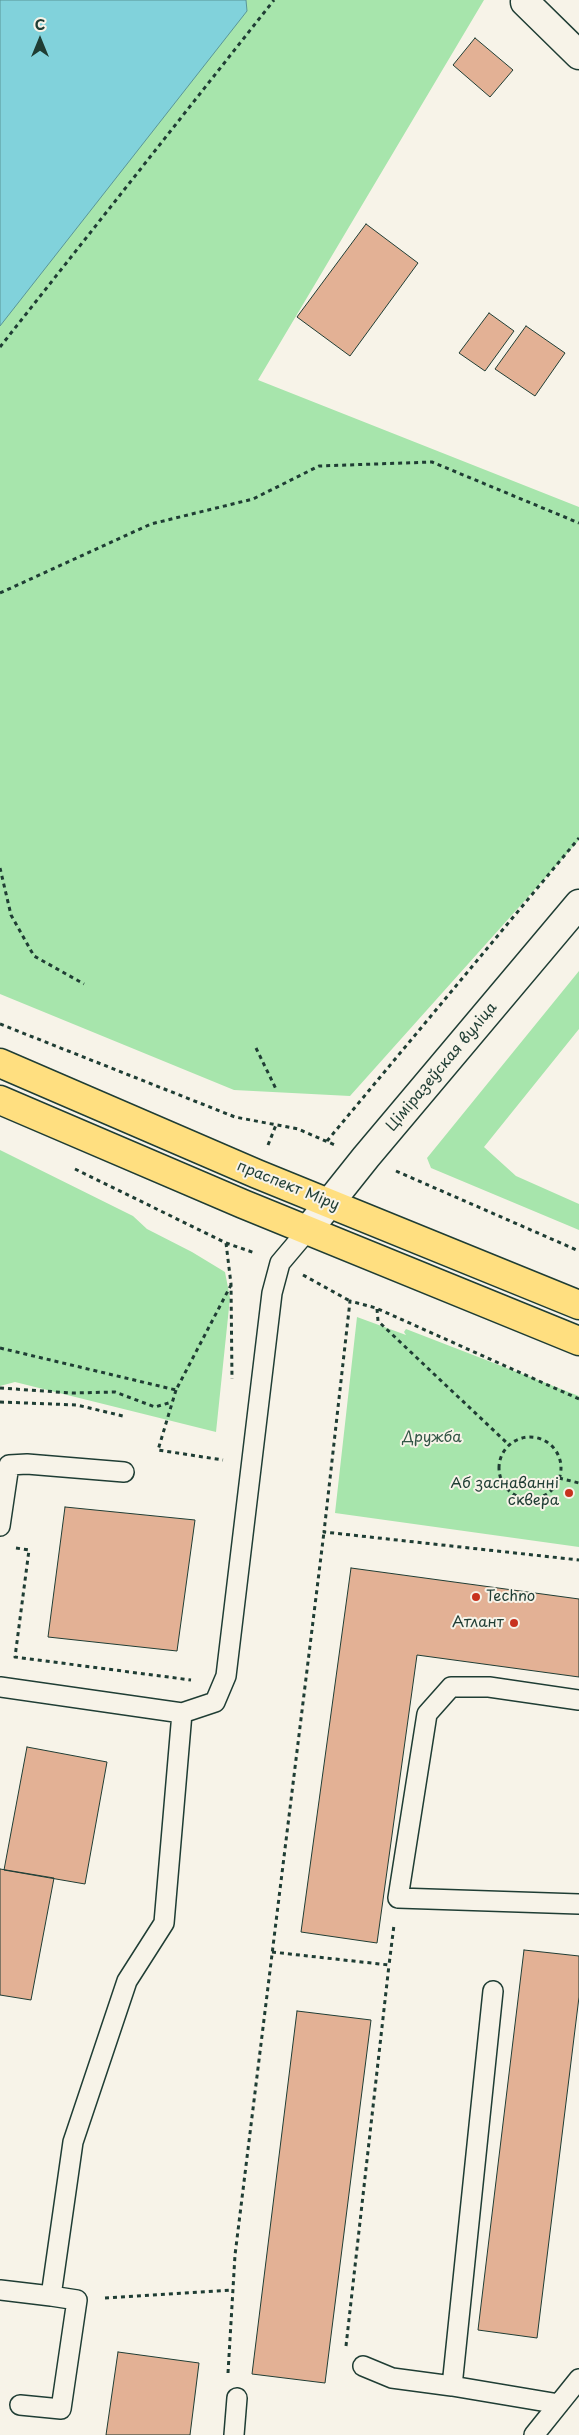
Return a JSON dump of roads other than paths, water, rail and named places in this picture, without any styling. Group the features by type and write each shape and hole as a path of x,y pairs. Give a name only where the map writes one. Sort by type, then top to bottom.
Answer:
{"main road":[{"path":"525,2 579,55"},
{"name":"Ціміразеўская вуліца","path":"307,1231 366,1157 579,904"},
{"name":"праспект Міру","path":"0,1063 232,1164 579,1305"},
{"path":"0,1100 307,1231 579,1341"}],"lane":[{"path":"0,1687 182,1713 215,1702 226,1676 272,1293 280,1262 307,1231"},
{"path":"0,1526 4,1466 27,1464 124,1472"},
{"path":"579,1700 489,1687 451,1687 427,1714 398,1898 579,1904"},
{"path":"51,2296 74,2142 127,1981 164,1923 182,1713"},
{"path":"452,2386 493,1991"},
{"path":"0,2290 76,2300 61,2409 20,2405"},
{"path":"363,2366 392,2378 559,2404"},
{"path":"534,2435 579,2379"},
{"path":"234,2435 237,2398"}],"water":[{"path":"0,0 246,0 247,11 0,326"}],"place":[{"name":"Аб заснаванні сквера","path":"569,1493"},
{"name":"Techno","path":"476,1597"},
{"name":"Атлант","path":"514,1623"}],"park label":[{"name":"Дружба","path":"432,1438"}]}
